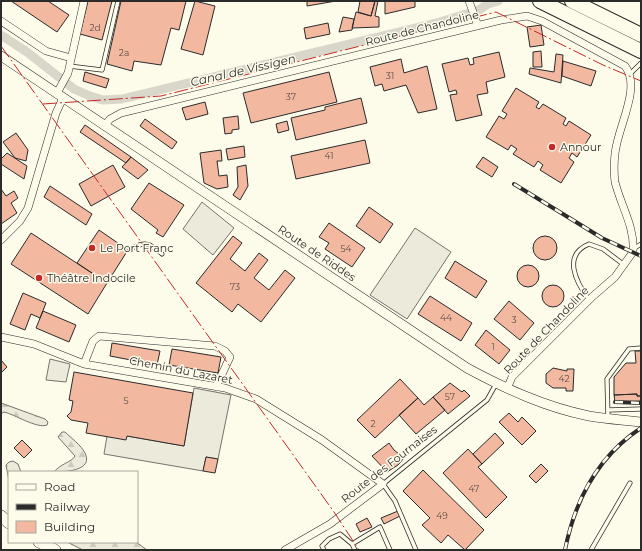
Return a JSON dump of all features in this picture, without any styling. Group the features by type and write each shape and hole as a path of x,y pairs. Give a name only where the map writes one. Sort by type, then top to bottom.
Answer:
{"highway":[{"path":"540,1 641,51"},
{"path":"572,1 641,35"}],"main road":[{"path":"41,543 55,550"}],"street":[{"path":"1,240 20,221 28,208 71,58 84,1"},
{"path":"470,2 478,26"},
{"name":"Route de Chandoline","path":"104,126 110,119 121,113 501,20 527,16 542,21 625,66 632,72"},
{"path":"1,21 46,51 71,58"},
{"name":"Route de Riddes","path":"1,56 61,92 104,126 467,368 496,384 534,401 589,416 608,414 641,422"},
{"path":"632,72 634,83 633,95 615,153 615,181 630,223 633,249"},
{"name":"Route de Chandoline","path":"507,389 512,377 589,300 615,277 633,252 633,249"},
{"path":"84,364 93,341 99,336 215,346 225,351 230,357 216,387"},
{"name":"Chemin du Lazaret","path":"1,337 34,344 84,364 216,387 263,402 322,440 383,484"},
{"name":"Route des Fournaises","path":"286,550 330,524 383,484"}],"lane":[{"path":"68,69 102,70 118,1"},
{"path":"632,72 641,63"},
{"path":"135,247 142,243 148,243 162,254"},
{"path":"589,300 580,288 575,275 573,260 580,248 589,244 596,246 623,264"},
{"path":"633,249 641,244"},
{"path":"641,348 629,349 608,379 608,414 641,409"},
{"name":"Route des Fournaises","path":"383,484 487,400 496,384"},
{"path":"591,550 630,483"},
{"path":"383,484 395,501 416,550"},
{"path":"352,544 380,526 390,550"},
{"path":"324,550 322,546 329,539 340,534 352,544 356,550"}],"green space":[{"path":"1,403 45,419 48,422 47,425 37,425 4,412 1,414"},
{"path":"62,432 65,432 81,447 87,459 82,467 71,471 55,471 75,456 58,437"},
{"path":"13,461 18,464 21,471 8,471 8,476 6,465"},
{"path":"69,543 137,543 147,550 83,550"}],"shaded area":[{"path":"202,202 234,228 213,255 183,229"},
{"path":"415,228 451,252 407,319 370,295"},
{"path":"50,359 70,364 66,382 46,380"},
{"path":"194,388 231,395 218,459 206,457 203,471 104,454 107,436 127,436 184,446"}],"building":[{"path":"11,1 48,1 69,15 57,32"},
{"path":"88,1 112,1 102,40 80,34"},
{"path":"121,1 186,1 179,30 171,28 161,65 134,61 132,71 107,64"},
{"path":"195,1 215,6 203,55 181,49"},
{"path":"307,1 336,1 307,6"},
{"path":"360,1 375,1 371,16 358,12"},
{"path":"375,1 378,1 375,16 379,17 379,27 352,28 356,12 371,16"},
{"path":"385,1 415,1 415,7 385,14"},
{"path":"343,17 354,19 352,30 339,32"},
{"path":"328,23 330,34 306,39 304,28"},
{"path":"541,25 544,45 530,47 527,27"},
{"path":"541,51 542,67 533,67 533,52"},
{"path":"499,52 505,77 486,82 488,93 477,95 482,115 456,121 450,95 457,94 456,90 449,92 442,64 468,58 470,65 474,64 473,58"},
{"path":"556,54 563,55 561,83 529,74 530,68 554,72"},
{"path":"401,59 404,73 427,66 437,109 418,113 406,85 384,91 382,84 375,86 370,67"},
{"path":"563,61 596,71 591,86 562,76"},
{"path":"85,72 109,79 106,88 83,81"},
{"path":"329,72 337,102 251,123 243,93"},
{"path":"516,88 539,102 536,107 539,109 543,104 566,118 563,124 566,126 569,121 591,135 577,157 572,153 569,158 574,162 561,183 540,170 543,165 538,161 534,167 513,154 517,149 511,145 508,150 486,137 499,116 504,119 507,114 502,111"},
{"path":"361,98 367,123 296,140 291,118 325,110 325,107"},
{"path":"205,102 208,114 186,120 182,108"},
{"path":"238,116 239,129 232,130 232,133 225,134 223,118"},
{"path":"145,119 177,142 172,149 140,126"},
{"path":"287,121 289,130 278,133 276,124"},
{"path":"85,125 131,157 126,163 80,132"},
{"path":"16,133 28,150 26,161 15,158 3,142"},
{"path":"365,140 370,163 296,179 291,156"},
{"path":"244,146 245,157 228,160 226,149"},
{"path":"221,150 222,161 217,161 219,176 227,175 228,187 217,189 204,183 200,153"},
{"path":"7,153 27,166 24,179 1,164 1,159"},
{"path":"131,157 148,170 138,179 122,167"},
{"path":"483,157 498,167 492,177 476,167"},
{"path":"113,165 125,187 91,206 79,184"},
{"path":"246,165 248,186 240,200 233,195 238,187 237,167"},
{"path":"149,183 184,205 163,237 156,233 158,230 131,209"},
{"path":"50,186 92,214 86,225 44,197"},
{"path":"1,189 6,196 14,191 18,198 11,203 17,213 1,224"},
{"path":"369,207 393,224 380,243 356,226"},
{"path":"329,223 365,248 352,267 325,249 329,243 319,237"},
{"path":"99,230 128,250 107,283 77,263"},
{"path":"31,233 107,283 88,314 11,264"},
{"path":"233,236 242,243 230,259 245,271 259,253 268,260 254,278 269,290 285,270 295,278 261,322 238,304 232,312 196,283"},
{"path":"545,236 554,239 557,248 554,257 545,260 536,257 533,248 536,239"},
{"path":"455,261 487,281 476,298 445,278"},
{"path":"524,265 532,265 539,272 539,280 532,287 524,287 517,280 517,272"},
{"path":"549,285 557,285 564,292 564,300 557,307 549,307 542,300 542,292"},
{"path":"23,293 46,303 40,318 31,314 25,330 10,324"},
{"path":"430,296 472,323 461,341 418,314"},
{"path":"509,301 534,323 520,340 494,319"},
{"path":"43,311 76,325 69,342 36,328"},
{"path":"486,330 510,350 499,364 475,345"},
{"path":"112,343 160,351 157,365 110,356"},
{"path":"172,349 221,357 218,373 169,365"},
{"path":"635,351 641,351 641,396 637,396 637,394 614,395 614,377 626,363 636,363"},
{"path":"1,360 7,367 1,373"},
{"path":"553,368 567,371 567,369 574,369 573,391 566,391 566,388 553,388 546,383 546,374"},
{"path":"74,372 193,393 184,446 127,436 126,440 86,433 88,423 71,420 67,416 71,412 73,401 69,400"},
{"path":"400,379 418,398 375,438 357,420"},
{"path":"450,383 462,392 464,390 470,396 448,414 433,397"},
{"path":"637,394 637,396 641,396 641,401 615,402 614,395"},
{"path":"433,397 445,410 416,434 399,415 418,398 424,405"},
{"path":"509,413 518,422 522,417 536,431 522,445 499,422"},
{"path":"495,433 504,443 482,464 473,454"},
{"path":"22,440 32,450 24,458 14,448"},
{"path":"389,443 394,450 404,458 398,465 387,472 372,456"},
{"path":"468,449 482,464 478,467 507,497 486,518 443,473"},
{"path":"206,457 218,459 215,473 203,471"},
{"path":"541,464 548,471 536,483 529,476"},
{"path":"423,470 484,530 465,550 448,535 441,543 422,525 430,518 403,491"},
{"path":"398,511 400,516 384,524 381,518"},
{"path":"367,518 372,527 360,532 356,524"}],"waterway":[{"name":"Canal de Vissigen","path":"1,35 27,52 74,89 103,100 122,99 440,22 479,10 488,4 498,1"}],"railway":[{"path":"514,184 602,238 641,256"},
{"path":"615,402 641,403"},
{"path":"565,550 575,514 590,481 612,452 641,428"}],"power":[{"path":"43,104 161,96 496,12 603,65 641,81"},
{"path":"1,46 334,512 359,550"}],"place":[{"name":"Annour","path":"552,147"},
{"name":"Le Port Franc","path":"92,248"},
{"name":"Théâtre Indocile","path":"39,278"}]}
